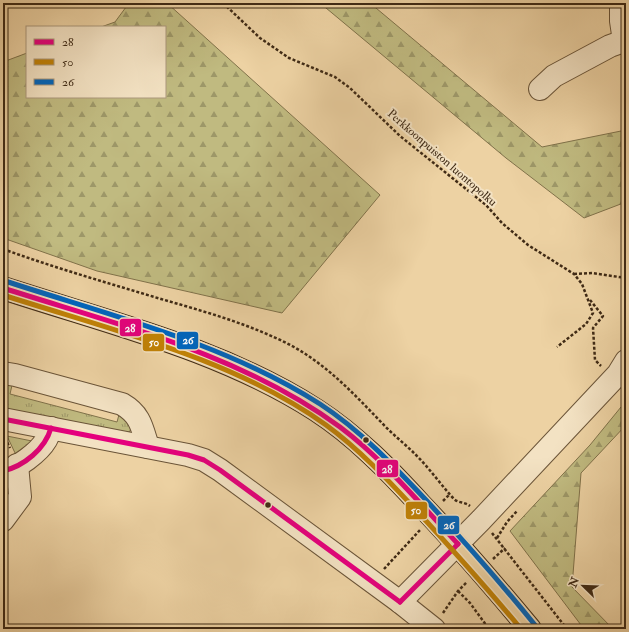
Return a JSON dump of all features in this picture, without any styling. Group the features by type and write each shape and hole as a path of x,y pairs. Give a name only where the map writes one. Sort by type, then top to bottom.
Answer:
{"main road":[{"path":"3,288 153,335 236,367 278,388 316,410 340,427 380,461 458,544 530,629"}],"street":[{"path":"540,89 554,76 610,46 625,42 621,21 621,3"},
{"path":"400,602 458,544 613,379 626,361"},
{"path":"3,373 122,404 132,410 138,418 148,447"},
{"path":"3,419 188,455 204,460 220,470 400,602 433,628"},
{"path":"3,520 20,497 10,468 36,452 46,441 51,428"}],"path":[{"name":"Perkkoonpuiston luontopolku","path":"223,3 260,38 289,58 336,77 350,88 400,136 486,205 502,223 528,245 574,274 582,284 593,313 586,324 557,347"},
{"path":"574,274 592,273 626,278"},
{"path":"588,299 603,316 593,328 595,360 605,369"},
{"path":"372,582 416,535 431,515 450,494"},
{"path":"497,538 567,629"},
{"path":"433,628 458,591 504,548"},
{"path":"458,591 470,603 489,629"}],"green space":[{"path":"129,3 167,3 380,195 282,313 97,271 3,238 3,62 26,53 26,98 166,98 166,26 104,26 115,22"},
{"path":"320,3 370,3 542,147 626,130 626,202 584,218 506,158"},
{"path":"13,381 10,394 117,422 120,411 132,426 130,431 127,433 3,409 3,383"},
{"path":"621,407 626,411 626,425 581,473 572,587 613,629 584,629 510,531 590,445"},
{"path":"7,436 32,441 16,455"}],"transit line":[{"name":"26","path":"5,281 126,319 206,348 245,364 320,404 349,425 401,474 468,546 535,625"},
{"name":"28","path":"3,288 178,344 262,380 302,402 340,427 372,454 458,544"},
{"name":"50","path":"3,295 128,334 211,364 251,381 290,402 326,425 362,455 395,487 521,629"},
{"name":"28","path":"3,419 188,455 204,460 220,470 400,602"},
{"name":"28","path":"3,471 11,469 33,456 44,443 51,428"},
{"name":"28","path":"400,602 458,544"}]}
